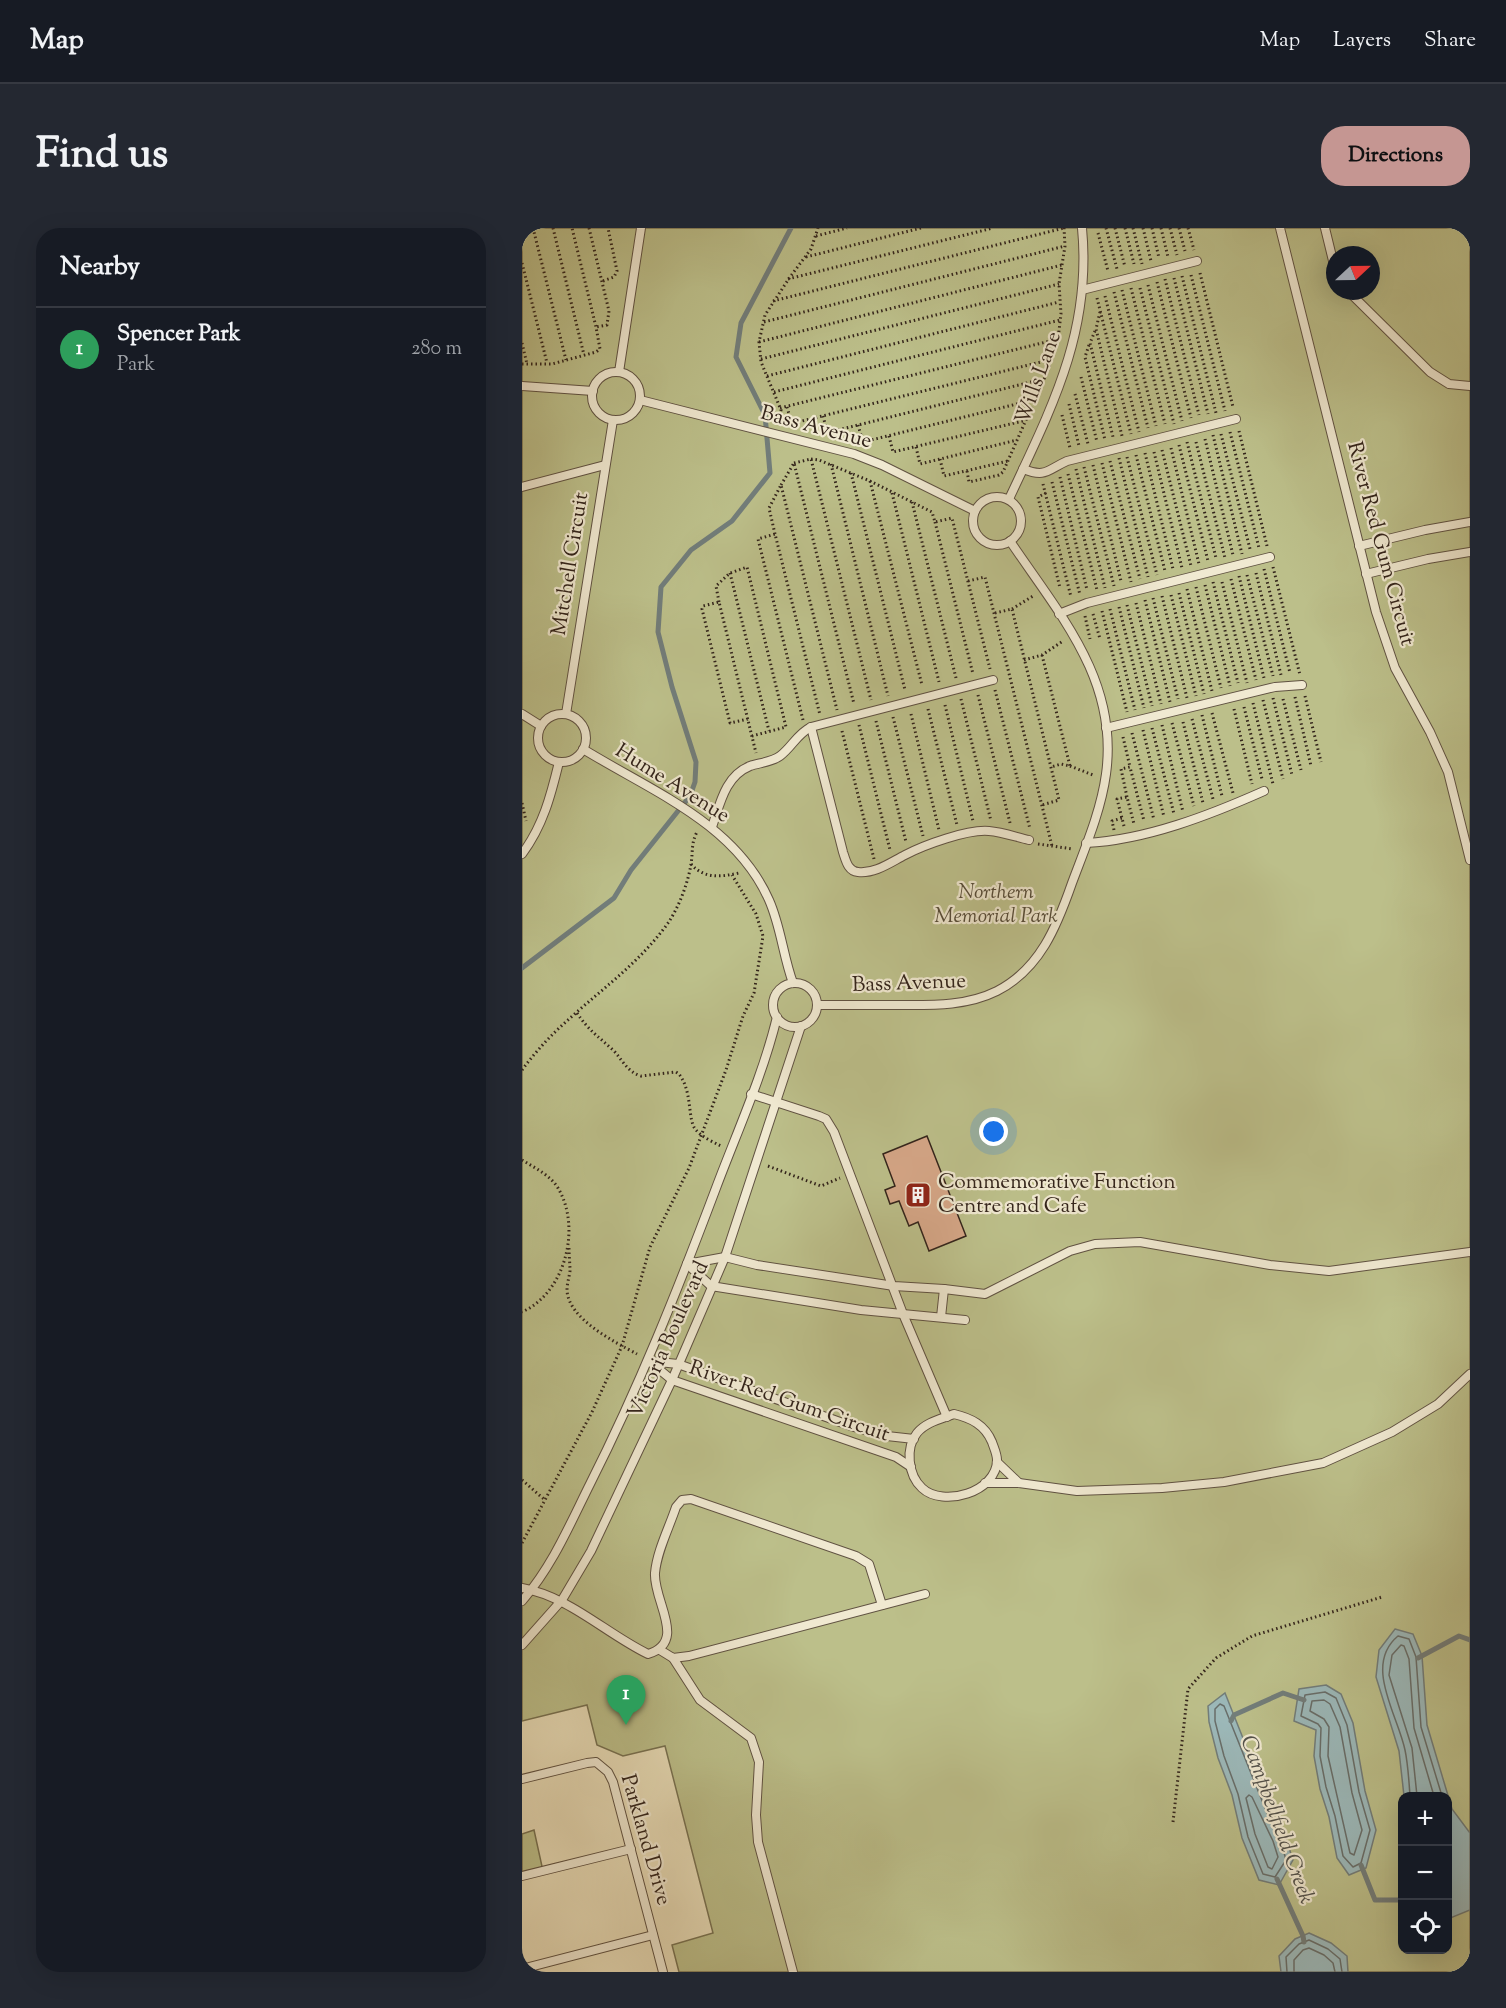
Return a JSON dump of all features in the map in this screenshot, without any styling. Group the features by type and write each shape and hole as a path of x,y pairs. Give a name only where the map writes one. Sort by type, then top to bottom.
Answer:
{"lane":[{"path":"620,372 641,228"},
{"name":"Wills Lane","path":"1009,500 1070,357 1082,291 1084,245 1082,228"},
{"name":"River Red Gum Circuit","path":"1280,228 1382,632 1395,668 1430,732 1448,772 1470,860"},
{"path":"1326,228 1330,246"},
{"path":"1082,291 1145,274"},
{"path":"1357,300 1430,372 1449,384 1470,386"},
{"path":"620,372 633,379 640,393 640,400 633,413 613,420 599,413 594,406 593,391 595,384 605,374 620,372"},
{"path":"522,386 593,391"},
{"name":"Bass Avenue","path":"640,400 854,454 891,469 975,511"},
{"name":"Mitchell Circuit","path":"566,714 613,420"},
{"path":"1023,469 1138,444"},
{"path":"522,487 605,465"},
{"path":"993,497 1009,500 1020,512 1022,520 1017,536 1010,541 996,545 982,539 974,526 975,511 986,499 993,497"},
{"path":"1359,546 1470,522"},
{"name":"Bass Avenue","path":"817,1005 937,1005 969,1001 997,991 1028,968 1039,956 1065,903 1099,805 1105,780 1106,728 1098,684 1085,654 1010,541"},
{"path":"1366,574 1428,559 1470,552"},
{"path":"1059,614 1172,582"},
{"path":"712,827 731,779 739,772 780,756 808,729 993,680"},
{"path":"1106,728 1212,702"},
{"path":"522,714 541,726"},
{"path":"566,714 573,716 584,727 586,742 584,749 573,759 559,762 552,760 541,749 538,741 541,726 551,716 566,714"},
{"path":"808,729 848,867 857,872 876,869 925,846 976,832 994,832 1029,840"},
{"name":"Hume Avenue","path":"584,749 703,820 730,843 752,871 769,901 778,923 793,983"},
{"path":"522,854 542,822 551,797 559,762"},
{"path":"1085,847 1167,828 1264,790"},
{"path":"793,983 807,987 816,998 817,1005 813,1018 801,1026 788,1026 777,1017 774,1010 776,996 780,990 793,983"},
{"name":"Victoria Boulevard","path":"522,1601 561,1544 649,1361 730,1152 773,1034 777,1017"},
{"name":"Victoria Boulevard","path":"522,1645 562,1600 591,1551 672,1380 725,1257 801,1026"},
{"path":"751,1094 826,1119 834,1132 903,1314 947,1417"},
{"path":"687,1264 725,1257 757,1265 894,1286 985,1294 1070,1251 1095,1244 1140,1242 1270,1265 1329,1271 1470,1252"},
{"path":"687,1264 711,1286 861,1310 965,1320"},
{"path":"941,1317 944,1289"},
{"name":"River Red Gum Circuit","path":"649,1361 678,1364 854,1427 887,1436 914,1439"},
{"name":"River Red Gum Circuit","path":"649,1361 672,1380 896,1457 911,1467"},
{"path":"985,1483 1019,1483 1077,1491 1162,1488 1224,1482 1323,1462 1392,1432 1438,1404 1470,1374"},
{"path":"997,1462 991,1476 972,1492 957,1497 932,1495 920,1486 911,1467 911,1446 917,1433 927,1424 954,1414 968,1417 980,1425 989,1436 997,1462 1019,1483"},
{"path":"522,1587 562,1600 628,1644 648,1654 660,1650 667,1640 667,1628 655,1576 661,1548 676,1507 682,1500 691,1499 856,1556 869,1564 882,1605"},
{"path":"673,1658 689,1656 925,1594"},
{"path":"660,1650 673,1658 699,1700 751,1738 759,1762 756,1815 758,1842 793,1972"},
{"name":"Parkland Drive","path":"522,1779 596,1762 608,1772 613,1782 663,1972"},
{"path":"522,1876 631,1849"},
{"path":"522,1969 652,1935"}],"path":[{"path":"533,228 566,360"},
{"path":"553,228 584,355"},
{"path":"522,364 547,364 600,349 572,228"},
{"path":"590,228 609,305 607,325 596,327"},
{"path":"603,281 611,278 617,270 608,228"},
{"path":"773,434 780,408 761,359 759,342 773,301 806,257 818,228"},
{"path":"816,236 848,228"},
{"path":"806,257 921,228"},
{"path":"788,279 993,228"},
{"path":"773,301 1064,228 1065,246 1059,284 1060,320 1053,358 1033,399 1003,472 969,482 967,471"},
{"path":"1106,228 1145,274 1138,444 1172,582 1212,702 1301,770"},
{"path":"1115,228 1145,274 1138,444 1172,582 1212,702 1186,821"},
{"path":"1125,228 1145,274 1138,444 1172,582 1212,702 1201,815"},
{"path":"1133,228 1145,274 1138,444 1172,582 1212,702 1201,815"},
{"path":"1143,228 1145,274 1138,444 1172,582 1212,702 1264,790"},
{"path":"1152,228 1145,274 1138,444 1172,582 1212,702 1215,810"},
{"path":"1161,228 1145,274 1138,444 1172,582 1212,702 1273,785"},
{"path":"1170,228 1145,274 1138,444 1172,582 1212,702 1283,779"},
{"path":"1179,228 1145,274 1138,444 1172,582 1212,702 1292,775"},
{"path":"1156,830 1212,702 1172,582 1138,444 1085,357 1101,312 1145,274 1188,228"},
{"path":"1098,233 1145,274"},
{"path":"764,322 1065,246"},
{"path":"522,263 547,364"},
{"path":"759,342 1062,265"},
{"path":"1145,274 1138,444 1172,582 1212,702 1176,825"},
{"path":"1145,274 1138,444 1172,582 1212,702 1167,828"},
{"path":"1145,274 1138,444 1172,582 1212,702 1311,766"},
{"path":"761,359 1059,284"},
{"path":"767,376 1060,302"},
{"path":"1101,312 1138,444 1172,582 1212,702 1236,802"},
{"path":"774,392 1060,320"},
{"path":"1096,329 1138,444 1172,582 1212,702 1255,795"},
{"path":"780,408 1058,339"},
{"path":"522,343 527,364"},
{"path":"1090,343 1138,444 1172,582 1212,702 1225,807"},
{"path":"787,407 792,423 1053,358"},
{"path":"1080,377 1138,444 1172,582 1212,702 1321,762"},
{"path":"823,416 828,432 1043,379"},
{"path":"1075,394 1138,444 1172,582 1212,702"},
{"path":"858,425 863,442 1033,399"},
{"path":"1069,404 1138,444 1172,582 1212,702"},
{"path":"1062,415 1138,444"},
{"path":"889,436 893,453 1024,421"},
{"path":"916,447 920,464 1017,440"},
{"path":"1060,588 1038,497 1138,444"},
{"path":"1138,444 1172,582 1212,702"},
{"path":"1138,444 1172,582 1212,702"},
{"path":"1138,444 1172,582"},
{"path":"1138,444 1172,582"},
{"path":"811,459 909,853"},
{"path":"822,724 769,508 794,463 811,459 819,460 870,481 933,512 935,522 952,518 1032,836 1029,840 1052,846 1085,847"},
{"path":"940,459 944,476 1008,461"},
{"path":"794,463 893,861"},
{"path":"831,465 925,846"},
{"path":"851,473 942,841"},
{"path":"870,481 960,836"},
{"path":"781,485 876,869"},
{"path":"892,492 976,832"},
{"path":"1046,493 1172,582"},
{"path":"912,502 994,832"},
{"path":"775,534 758,538 808,729"},
{"path":"752,736 786,727 747,567 730,573 716,586 719,602 748,719 752,736 759,764"},
{"path":"730,573 769,731"},
{"path":"968,581 986,577 1052,846"},
{"path":"1090,639 1172,582"},
{"path":"1100,639 1172,582"},
{"path":"994,613 1012,609 1043,590"},
{"path":"719,602 704,606 702,609 727,712 730,723 748,719"},
{"path":"1012,609 1059,800 1042,805"},
{"path":"1024,660 1042,655 1072,635"},
{"path":"1042,655 1070,766"},
{"path":"1137,836 1121,769 1130,767 1212,702"},
{"path":"1050,767 1061,764 1070,766 1105,780"},
{"path":"1130,767 1147,833"},
{"path":"1127,797 1117,799 1127,839"},
{"path":"522,803 527,823"},
{"path":"522,1070 552,1034 632,964 668,923 678,905 691,864 691,847 703,820"},
{"path":"691,864 704,874 720,876 752,871"},
{"path":"522,1543 592,1412 622,1346 650,1247 689,1168 743,1017 754,993 763,941 756,914 732,875"},
{"path":"577,1013 592,1034 613,1050 627,1068 636,1074 641,1076 676,1072 680,1074 689,1095 693,1126 702,1135 730,1152"},
{"path":"522,1160 543,1173 558,1188 568,1217 570,1274 567,1289 569,1299 582,1317 605,1337 649,1361"},
{"path":"757,1162 821,1186 850,1174"},
{"path":"522,1312 534,1306 552,1285 569,1245"},
{"path":"522,1480 545,1500"},
{"path":"1173,1822 1188,1689 1216,1658 1252,1636 1382,1597"}],"green space":[{"name":"Northern Memorial Park","path":"522,228 1470,228 1470,1972 679,1972 672,1945 713,1933 665,1746 623,1756 597,1745 587,1705 522,1721"},
{"path":"534,1830 543,1871 522,1877 522,1834"}],"water":[{"path":"1395,1629 1413,1634 1422,1656 1427,1725 1447,1792 1404,1792 1399,1751 1376,1677 1379,1650"},
{"path":"1326,1685 1341,1694 1353,1723 1365,1791 1376,1830 1366,1868 1349,1875 1337,1858 1329,1817 1320,1789 1314,1756 1316,1730 1294,1721 1299,1689"},
{"path":"1225,1693 1293,1860 1279,1885 1259,1880 1242,1838 1232,1795 1218,1758 1209,1722 1208,1706"},
{"path":"1452,1809 1470,1833 1470,1910 1452,1917"},
{"path":"1309,1933 1331,1943 1347,1956 1348,1972 1281,1972 1279,1956 1295,1939"}],"building":[{"name":"Commemorative Function Centre and Cafe","path":"927,1136 966,1236 929,1251 918,1222 909,1226 899,1201 890,1204 885,1190 895,1186 883,1154"}],"waterway":[{"path":"522,968 614,898 631,870 690,796 695,782 696,762 672,687 658,632 661,587 691,550 732,521 770,473 765,415 736,357 741,323 791,228"},
{"name":"Campbellfield Creek","path":"1418,1658 1459,1636 1470,1640"},
{"name":"Campbellfield Creek","path":"1231,1721 1234,1715 1283,1693 1304,1700"},
{"name":"Campbellfield Creek","path":"1361,1865 1375,1900 1398,1900"},
{"name":"Campbellfield Creek","path":"1277,1879 1304,1942"}],"place":[{"name":"Commemorative Function Centre and Cafe","path":"918,1195"},
{"name":"Spencer Park","path":"626,1725"}]}
